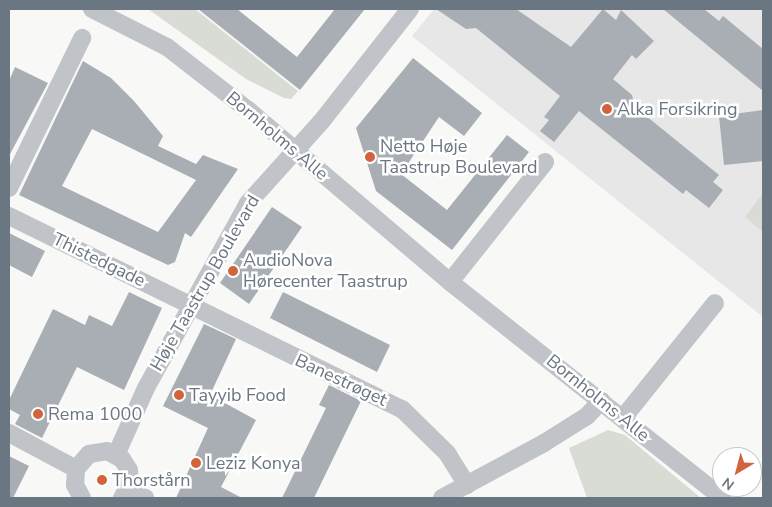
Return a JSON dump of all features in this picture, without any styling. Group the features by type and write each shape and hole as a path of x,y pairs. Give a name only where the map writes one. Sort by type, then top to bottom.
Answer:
{"street":[{"name":"Bornholms Alle","path":"92,9 167,47 295,149 450,282 722,498"},
{"name":"Høje Taastrup Boulevard","path":"116,455 189,306 248,203 410,9"},
{"path":"9,188 82,38"},
{"path":"450,282 544,162"},
{"name":"Thistedgade","path":"9,216 189,306"},
{"path":"622,418 715,304"},
{"name":"Banestrøget","path":"189,306 402,409 447,453 467,485"},
{"path":"442,498 544,443 587,416 601,401"},
{"path":"9,434 76,469"},
{"path":"82,498 75,485 76,469 89,454 116,455 129,470 125,494 145,498"}],"shaded area":[{"path":"148,9 195,9 298,91 291,99 284,98 246,79"},
{"path":"434,9 763,9 763,317 412,36"},
{"path":"763,193 763,232 745,217"},
{"path":"608,430 625,435 701,498 587,498 569,448"}],"building":[{"path":"198,9 237,9 297,57 335,9 365,9 300,90"},
{"name":"Alka Forsikring","path":"436,9 516,9 571,47 603,9 616,20 621,10 654,41 636,59 632,55 613,79 632,95 635,107 719,175 713,182 723,190 709,208 686,190 683,194 579,111 554,142 540,131 549,120 544,117 560,96 476,28 466,29"},
{"name":"Alka Forsikring","path":"663,9 704,9 719,21 723,16 763,49 763,91"},
{"path":"413,58 482,113 464,136 439,117 401,174 447,210 507,135 529,152 452,250 376,191 356,128"},
{"path":"83,61 111,78 134,101 163,136 158,146 196,164 203,155 238,169 191,237 185,233 175,262 168,265 19,195","holes":["92,129 196,180 158,232 62,186"]},
{"path":"15,67 48,83 9,156 9,81"},
{"path":"763,110 763,161 724,165 719,116"},
{"path":"272,207 302,227 249,304 220,283"},
{"path":"9,233 45,251 32,277 9,265"},
{"path":"129,292 162,308 124,390 77,367 42,438 15,424 20,415 9,409 9,400 53,309 85,325 89,315 112,326"},
{"path":"283,292 390,345 377,372 270,318"},
{"path":"204,324 236,339 210,395 256,420 221,487 242,498 176,498 208,428 163,406"},
{"path":"329,385 361,401 314,498 282,498 326,408 319,405"},
{"path":"9,456 29,466 13,498 9,498"}],"place":[{"name":"Alka Forsikring","path":"607,109"},
{"name":"Netto Høje Taastrup Boulevard","path":"370,157"},
{"name":"AudioNova Hørecenter Taastrup","path":"233,271"},
{"name":"Tayyib Food","path":"179,395"},
{"name":"Rema 1000","path":"38,414"},
{"name":"Leziz Konya","path":"196,463"},
{"name":"Thorstårn","path":"102,480"}]}
